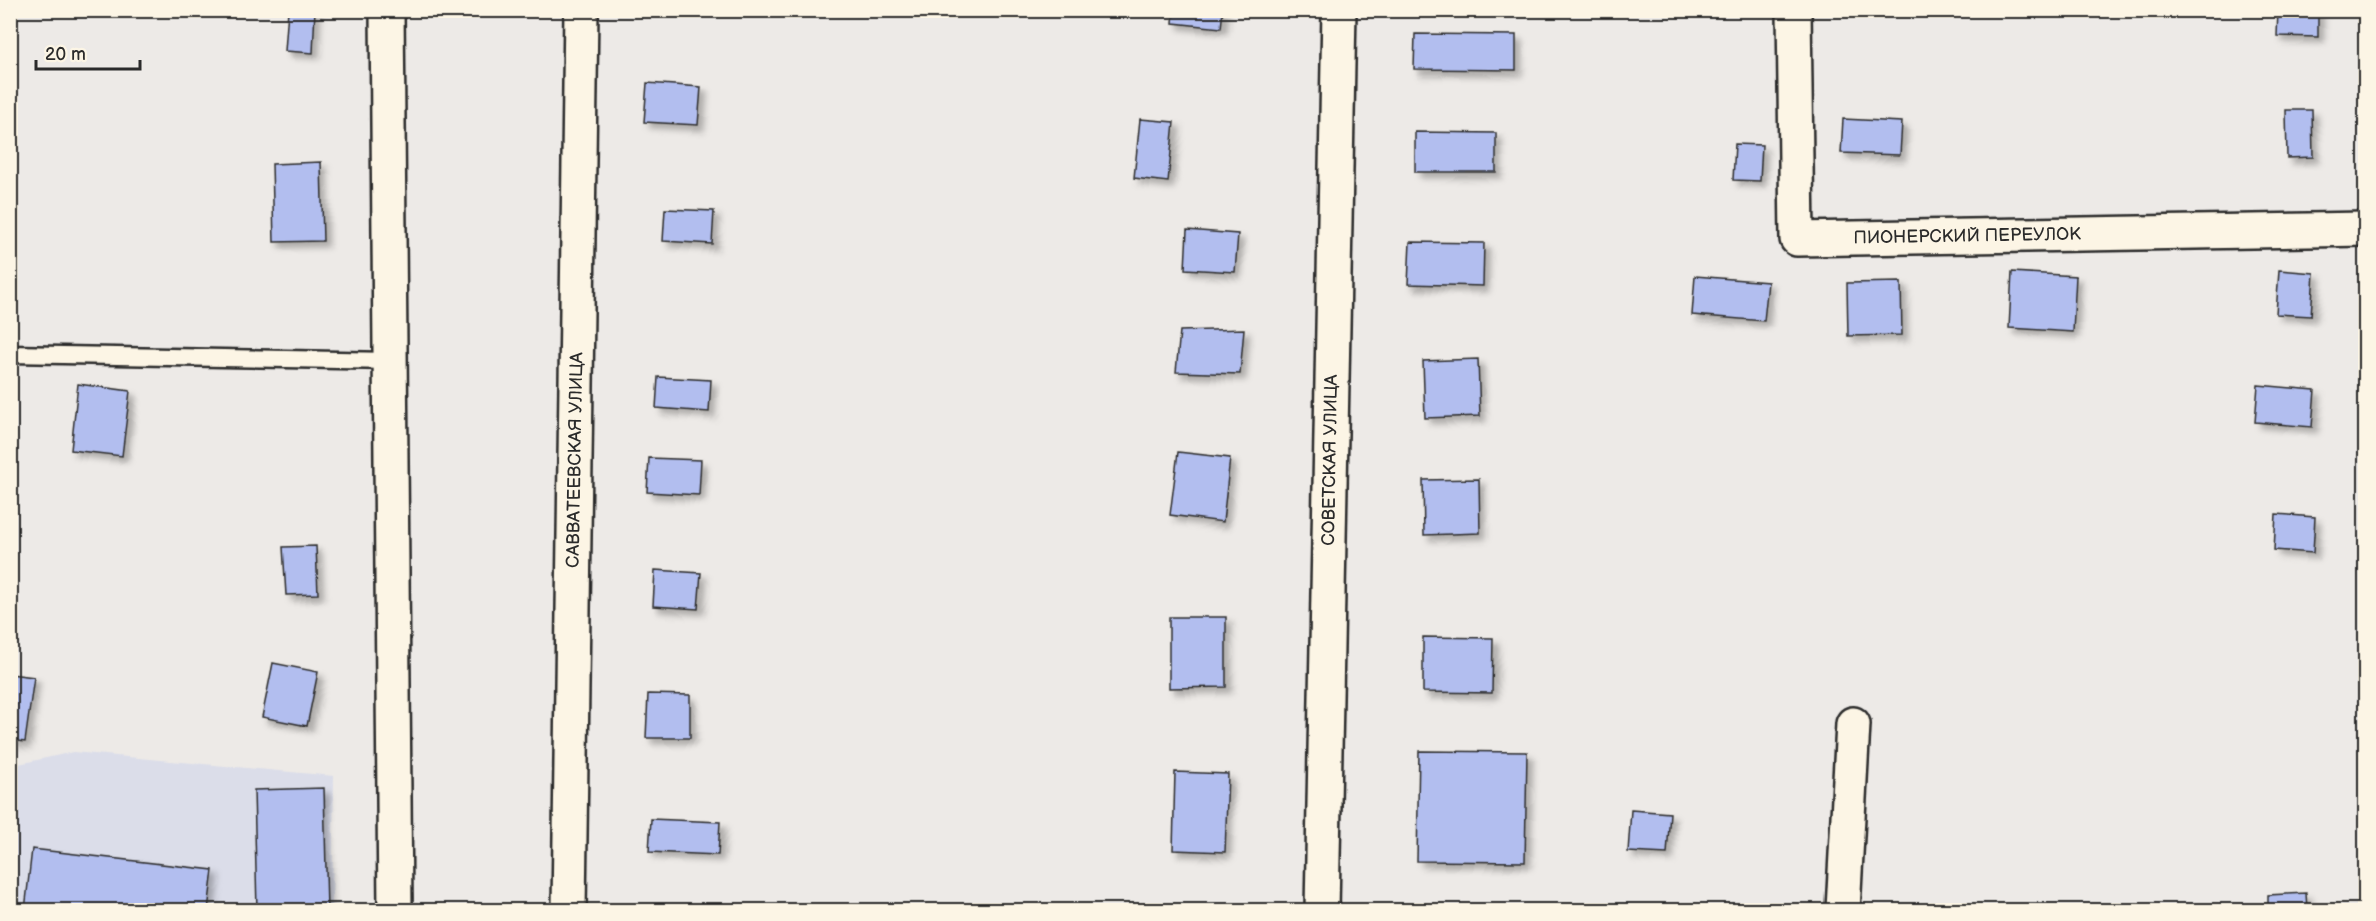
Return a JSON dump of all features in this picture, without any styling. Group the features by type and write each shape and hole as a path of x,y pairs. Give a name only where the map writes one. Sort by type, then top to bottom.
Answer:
{"street":[{"path":"387,10 395,910"},
{"name":"САВВАТЕЕВСКАЯ УЛИЦА","path":"569,910 581,10"},
{"name":"СОВЕТСКАЯ УЛИЦА","path":"1322,910 1339,10"},
{"name":"ПИОНЕРСКИЙ ПЕРЕУЛОК","path":"1794,10 1797,239 2366,229"},
{"path":"1843,910 1852,724"}],"lane":[{"path":"10,354 391,361"}],"shaded area":[{"path":"73,752 334,776 332,910 11,910 10,766"}],"building":[{"path":"288,10 315,10 313,53 285,51"},
{"path":"1174,10 1223,10 1221,28 1173,23"},
{"path":"2278,10 2318,10 2318,37 2277,36"},
{"path":"1415,34 1516,35 1516,70 1414,69"},
{"path":"647,83 701,87 698,125 644,122"},
{"path":"2286,110 2312,110 2313,157 2287,158"},
{"path":"1140,119 1174,122 1168,182 1134,178"},
{"path":"1843,119 1902,122 1900,155 1841,153"},
{"path":"1415,132 1496,133 1496,172 1415,172"},
{"path":"1735,144 1762,145 1760,181 1733,180"},
{"path":"321,162 323,241 274,242 272,164"},
{"path":"665,209 714,211 712,244 663,241"},
{"path":"1187,230 1238,234 1235,272 1185,269"},
{"path":"1410,242 1484,243 1483,286 1408,284"},
{"path":"2279,270 2314,273 2311,316 2276,314"},
{"path":"2012,272 2076,276 2073,332 2009,328"},
{"path":"1695,276 1768,282 1764,321 1692,315"},
{"path":"1901,282 1902,335 1848,336 1847,283"},
{"path":"1244,329 1240,374 1176,372 1180,331"},
{"path":"1478,359 1480,416 1425,418 1423,361"},
{"path":"658,377 711,380 709,412 656,408"},
{"path":"78,384 130,391 122,456 71,450"},
{"path":"2258,385 2315,390 2312,427 2255,422"},
{"path":"1178,452 1230,458 1223,522 1170,515"},
{"path":"649,458 701,460 699,495 647,492"},
{"path":"1479,479 1480,533 1424,535 1423,480"},
{"path":"2276,514 2315,517 2313,553 2274,550"},
{"path":"316,546 318,594 286,595 283,547"},
{"path":"655,570 701,573 698,609 653,606"},
{"path":"1169,617 1226,617 1226,687 1169,688"},
{"path":"1423,637 1493,638 1492,693 1423,692"},
{"path":"273,663 318,672 307,726 262,717"},
{"path":"10,674 34,677 25,742 10,740"},
{"path":"648,694 690,695 690,738 646,738"},
{"path":"1419,751 1527,752 1525,862 1417,861"},
{"path":"1175,772 1228,774 1225,852 1173,850"},
{"path":"324,788 327,910 257,910 254,790"},
{"path":"1631,810 1670,813 1667,854 1628,852"},
{"path":"651,819 720,822 718,855 649,852"},
{"path":"32,849 213,870 208,910 25,910"},
{"path":"2306,893 2307,910 2268,910 2268,895"},
{"path":"1418,907 1487,908 1487,910 1418,910"}]}
